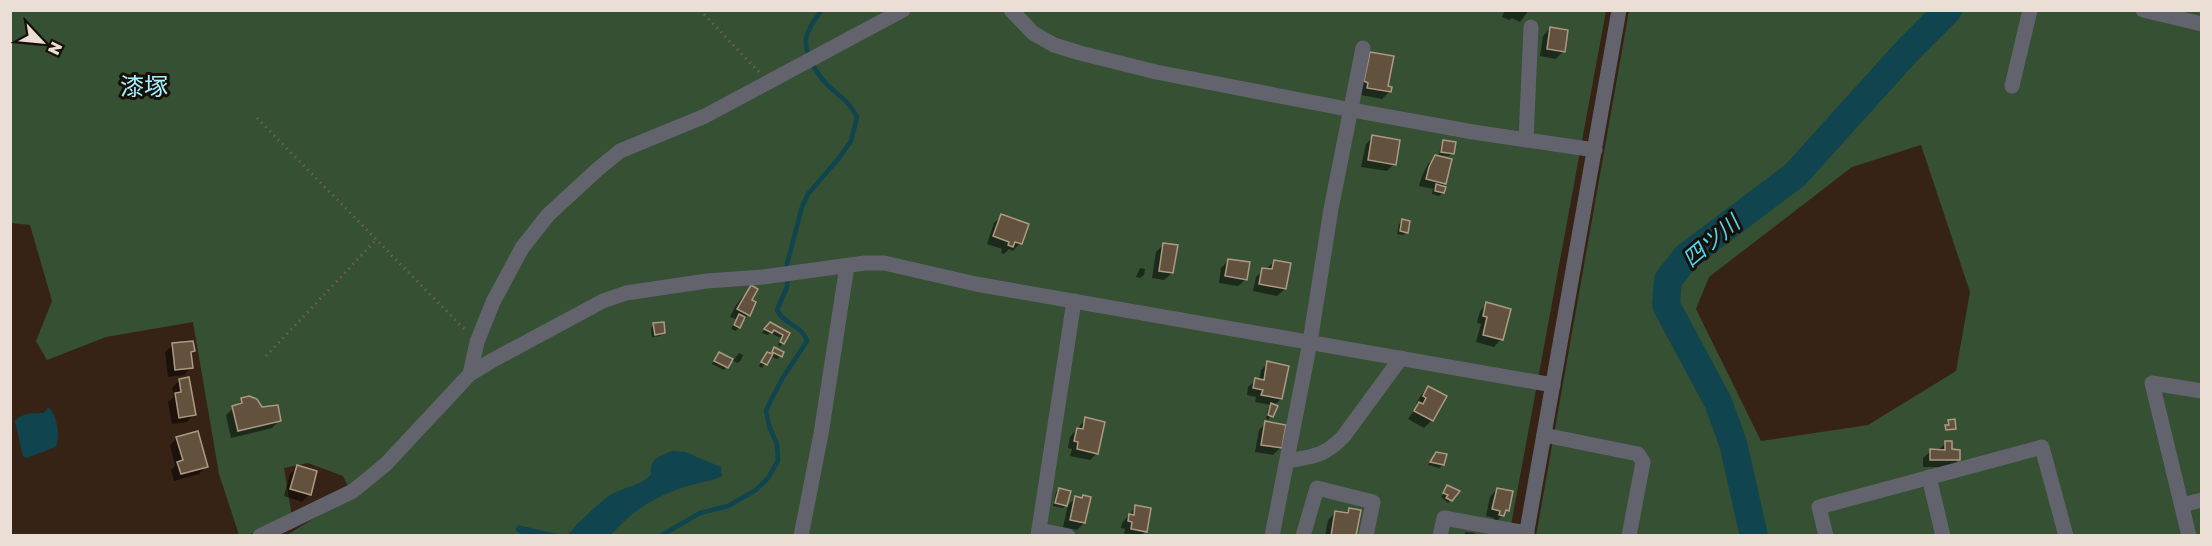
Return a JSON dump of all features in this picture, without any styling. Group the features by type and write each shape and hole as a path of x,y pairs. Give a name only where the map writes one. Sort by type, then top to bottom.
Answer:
{"street":[{"path":"470,374 477,342 493,302 522,248 548,215 598,169 620,151 705,116 903,10"},
{"path":"1011,10 1033,33 1054,45 1156,72 1352,110 1595,150"},
{"path":"1440,536 1444,518 1526,534 1619,10"},
{"path":"2012,86 2030,10"},
{"path":"2143,10 2202,24"},
{"path":"1526,140 1531,27"},
{"path":"1272,536 1310,342 1331,209 1363,48"},
{"path":"260,536 353,490 369,478 386,464 470,374 493,360 603,301 626,293 707,281 884,263 976,284 1553,385"},
{"path":"801,536 821,434 847,266"},
{"path":"1068,536 1038,533 1074,301"},
{"path":"1287,461 1321,455 1332,448 1344,437 1401,358"},
{"path":"2189,536 2152,383 2202,391"},
{"path":"1544,435 1638,454 1643,462 1629,536"},
{"path":"1826,536 1819,507 2042,447 2066,536"},
{"path":"1929,477 1943,536"},
{"path":"1303,536 1317,488 1372,502 1366,536"},
{"path":"2182,505 2202,500"}],"path":[{"path":"700,10 769,82"},
{"path":"257,118 477,342"},
{"path":"266,356 376,240"}],"green space":[{"path":"10,11 1606,11 1509,536 287,535 352,495 343,476 308,463 284,468 292,517 248,535 239,535 219,474 193,322 106,337 47,360 36,341 52,301 30,225 11,223"},
{"path":"1629,11 2201,11 2201,535 1536,536","holes":["1921,145 1970,292 1956,371 1868,425 1761,441 1696,309 1709,277 1852,167"]}],"water":[{"path":"48,407 57,426 56,447 26,458 23,456 15,421 24,415 44,413"},
{"path":"673,451 685,452 721,467 722,476 660,497 639,509 611,535 565,535 606,498 647,479 651,474 654,461"},
{"path":"518,525 561,535 523,535 515,530"}],"building":[{"path":"1550,27 1568,30 1565,52 1547,49"},
{"path":"1370,52 1394,56 1388,86 1392,87 1391,92 1367,88 1368,83 1364,81"},
{"path":"1372,135 1400,140 1396,165 1368,160"},
{"path":"1443,140 1456,142 1454,154 1441,152"},
{"path":"1435,155 1452,159 1446,184 1426,179"},
{"path":"1436,184 1446,187 1444,193 1435,191"},
{"path":"1001,214 1029,224 1022,244 1015,242 1013,247 1008,245 1009,242 993,236"},
{"path":"1402,219 1410,221 1408,233 1400,231"},
{"path":"1163,243 1178,245 1173,273 1159,271"},
{"path":"1228,259 1250,262 1247,280 1225,276"},
{"path":"1274,260 1291,263 1286,289 1259,284 1262,268 1272,269"},
{"path":"751,285 758,289 752,300 756,302 750,316 737,309"},
{"path":"1486,302 1511,309 1503,340 1483,335 1487,317 1483,316"},
{"path":"739,314 745,317 740,328 734,325"},
{"path":"664,322 665,333 655,335 653,323"},
{"path":"770,322 790,333 784,344 780,342 783,335 774,330 772,333 764,329"},
{"path":"193,341 195,351 191,352 193,368 175,370 172,343"},
{"path":"774,347 784,352 782,357 772,352"},
{"path":"719,352 733,359 728,368 714,361"},
{"path":"767,352 773,354 767,365 761,362"},
{"path":"1267,361 1289,366 1282,399 1261,395 1263,390 1253,388 1255,378 1264,380"},
{"path":"189,377 196,415 179,418 175,393 181,392 179,379"},
{"path":"1428,386 1447,396 1433,421 1414,411 1419,402 1423,404 1426,398 1423,396"},
{"path":"249,396 257,399 262,407 278,405 281,421 238,431 232,406 242,403 241,398"},
{"path":"1271,403 1278,406 1273,417 1268,415"},
{"path":"1085,417 1105,422 1098,454 1077,449 1078,442 1074,441 1077,428 1083,429"},
{"path":"1955,419 1956,429 1946,430 1945,425 1949,425 1948,420"},
{"path":"1265,421 1286,425 1282,448 1261,445"},
{"path":"198,431 208,467 181,474 177,462 183,460 176,437"},
{"path":"1945,441 1952,441 1952,449 1960,450 1960,460 1930,460 1930,449 1945,450"},
{"path":"1436,452 1447,454 1444,465 1430,462"},
{"path":"297,465 317,471 311,495 290,489"},
{"path":"1447,485 1460,491 1452,501 1446,498 1448,495 1443,493"},
{"path":"1059,488 1071,491 1067,506 1055,503"},
{"path":"1497,488 1513,491 1509,511 1506,510 1504,516 1499,515 1500,511 1492,509"},
{"path":"1083,495 1091,497 1085,523 1070,520 1075,496 1082,498"},
{"path":"1135,505 1151,508 1147,532 1131,529 1132,522 1128,521 1129,514 1134,515"},
{"path":"1349,508 1361,510 1356,536 1331,536 1335,511 1348,513"}],"waterway":[{"path":"660,536 700,513 728,506 756,490 768,478 778,461 777,444 769,426 766,410 782,379 807,341 805,336 784,319 777,310 787,287 787,264 802,207 808,194 851,141 857,117 849,104 822,79 809,57 807,35 822,10"},
{"name":"四ツ川","path":"1754,536 1733,443 1718,402 1666,305 1668,280 1686,257 1795,175 1907,51 1948,10"}],"district":[{"name":"漆塚","path":"144,87"}]}
